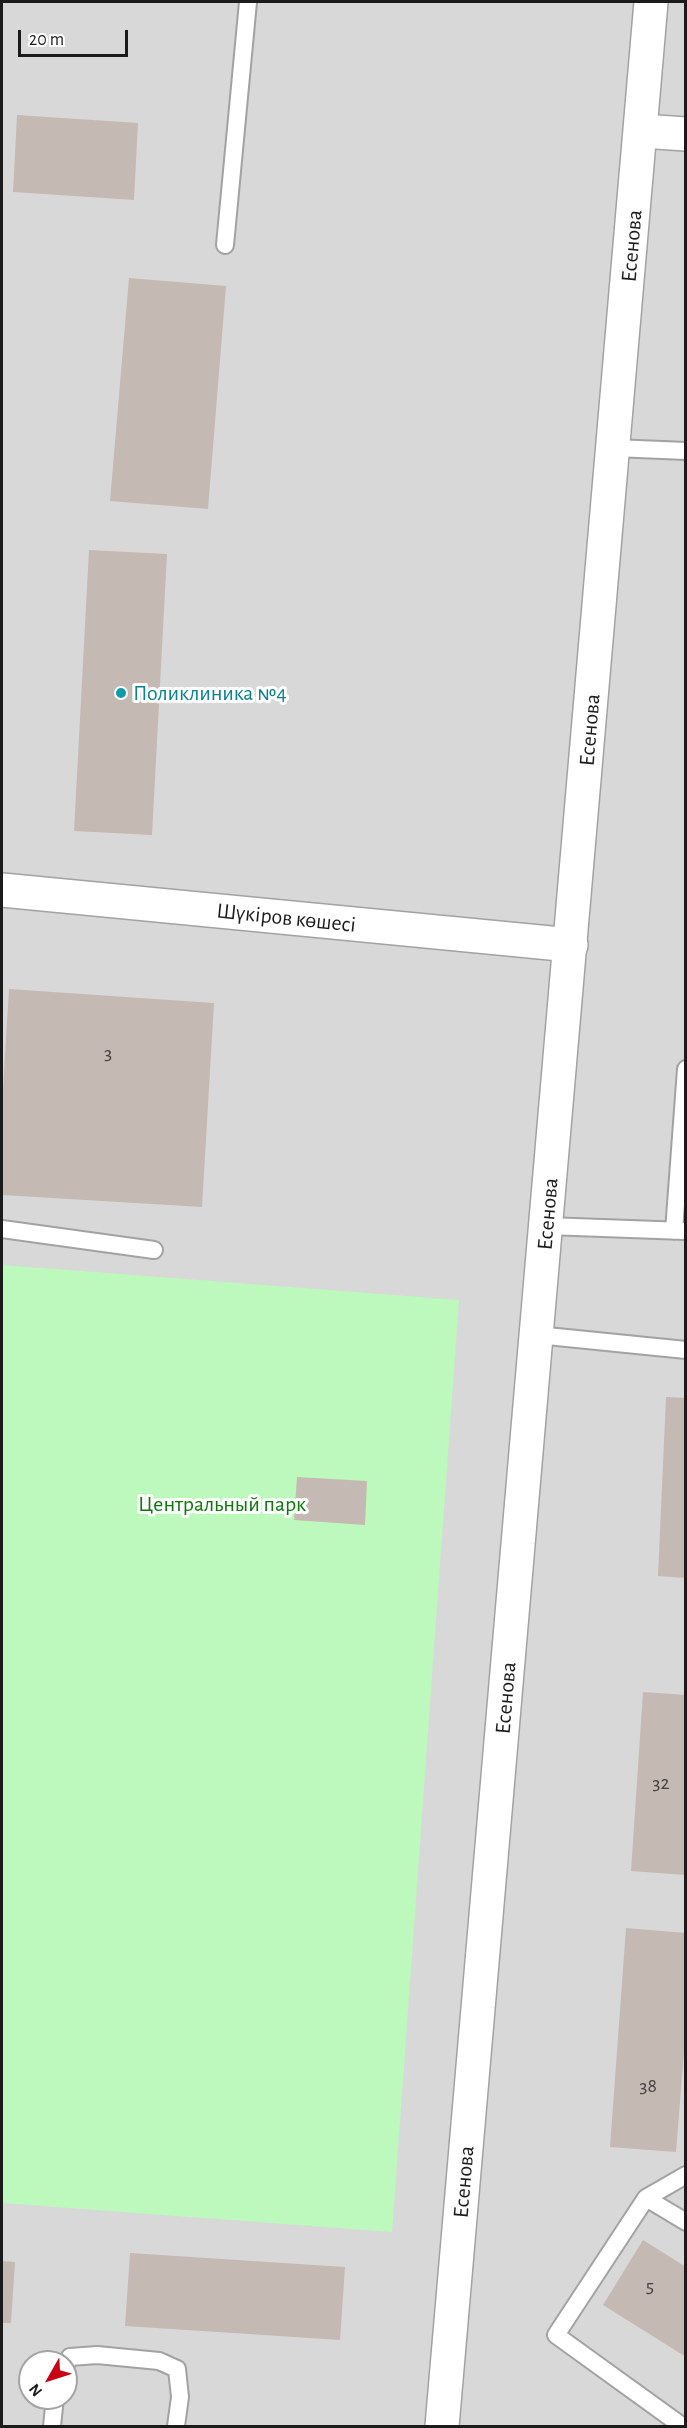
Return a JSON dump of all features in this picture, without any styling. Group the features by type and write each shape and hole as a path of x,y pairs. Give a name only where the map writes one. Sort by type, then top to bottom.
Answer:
{"street":[{"name":"Есенова","path":"442,2427 642,131 651,2"},
{"path":"642,131 686,134"},
{"name":"Шүкіров көшесі","path":"2,890 571,945"}],"lane":[{"path":"225,245 248,2"},
{"path":"614,448 686,452"},
{"path":"547,1226 680,1231 686,1069"},
{"path":"2,1229 154,1250"},
{"path":"537,1335 686,1350"},
{"path":"682,2427 556,2335 646,2198 686,2175"},
{"path":"646,2198 686,2222"},
{"path":"78,2356 97,2355 159,2361 177,2369 180,2397 176,2427"},
{"path":"52,2427 54,2410"}],"shaded area":[{"path":"2,2 685,2 685,2426 2,2426"}],"green space":[{"name":"Центральный парк","path":"2,1265 459,1300 392,2232 2,2203"}],"building":[{"path":"17,115 138,123 134,200 13,192"},
{"path":"129,278 226,286 208,509 110,501"},
{"name":"Поликлиника №4","path":"89,550 167,554 152,835 74,831"},
{"path":"9,989 214,1003 202,1207 2,1195 2,1104"},
{"path":"666,1397 686,1398 686,1578 658,1576"},
{"path":"297,1477 367,1481 365,1525 294,1520"},
{"path":"643,1692 686,1695 686,1875 631,1871"},
{"path":"626,1928 686,1933 686,2026 676,2152 610,2147"},
{"path":"643,2240 686,2267 686,2357 603,2305"},
{"path":"130,2253 345,2267 340,2340 125,2326"},
{"path":"2,2261 15,2262 11,2323 2,2323"}],"place":[{"name":"Поликлиника №4","path":"121,693"}]}
